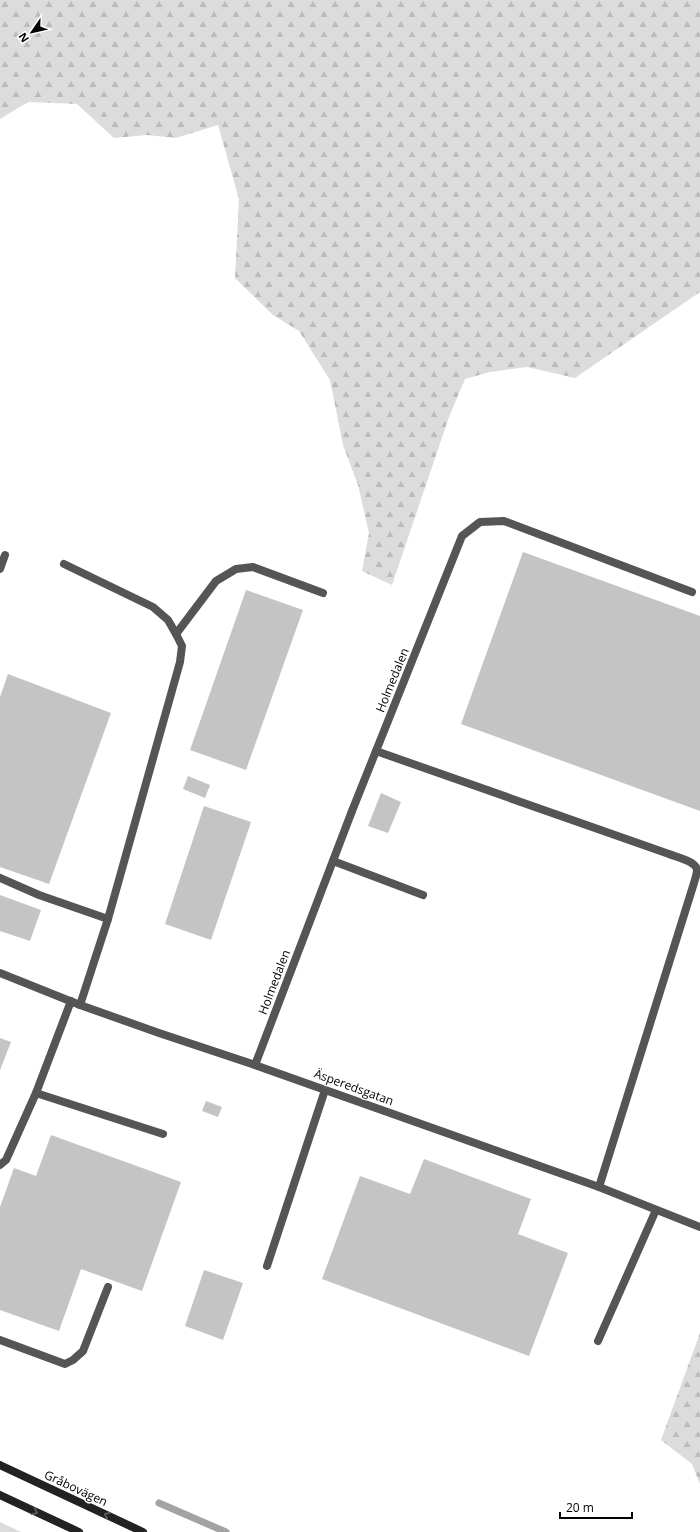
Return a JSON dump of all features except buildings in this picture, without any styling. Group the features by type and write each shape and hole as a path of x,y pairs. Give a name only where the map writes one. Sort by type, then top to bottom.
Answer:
{"main road":[{"name":"Gråbovägen","path":"0,1465 143,1532"},
{"path":"0,1495 79,1532"}],"street":[{"name":"Holmedalen","path":"255,1065 352,811 462,536 480,522 504,521 692,592"},
{"path":"0,569 5,555"},
{"path":"64,564 153,607 168,620 182,646 180,662 108,919 80,1005"},
{"path":"176,634 216,581 236,569 253,567 323,593"},
{"path":"376,751 669,854 698,866 599,1187"},
{"path":"333,861 423,895"},
{"path":"0,878 40,895 108,919"},
{"name":"Äsperedsgatan","path":"0,973 80,1005 158,1033 255,1065 599,1187 700,1227"},
{"path":"0,1165 6,1160 36,1093 71,1001"},
{"path":"267,1266 325,1090"},
{"path":"36,1093 163,1134"},
{"path":"598,1341 656,1210"},
{"path":"0,1340 65,1364 73,1360 83,1351 108,1287"}],"green space":[{"path":"0,0 700,0 700,292 575,378 527,367 490,372 465,379 449,417 392,585 362,571 369,533 358,485 343,445 330,380 299,331 273,315 235,278 239,199 218,125 176,138 147,135 114,138 77,104 28,102 0,119"},
{"path":"700,1333 700,1484 692,1464 661,1440"},
{"path":"0,1522 21,1532 0,1532"}],"waterway":[{"path":"159,1503 226,1532"}]}
